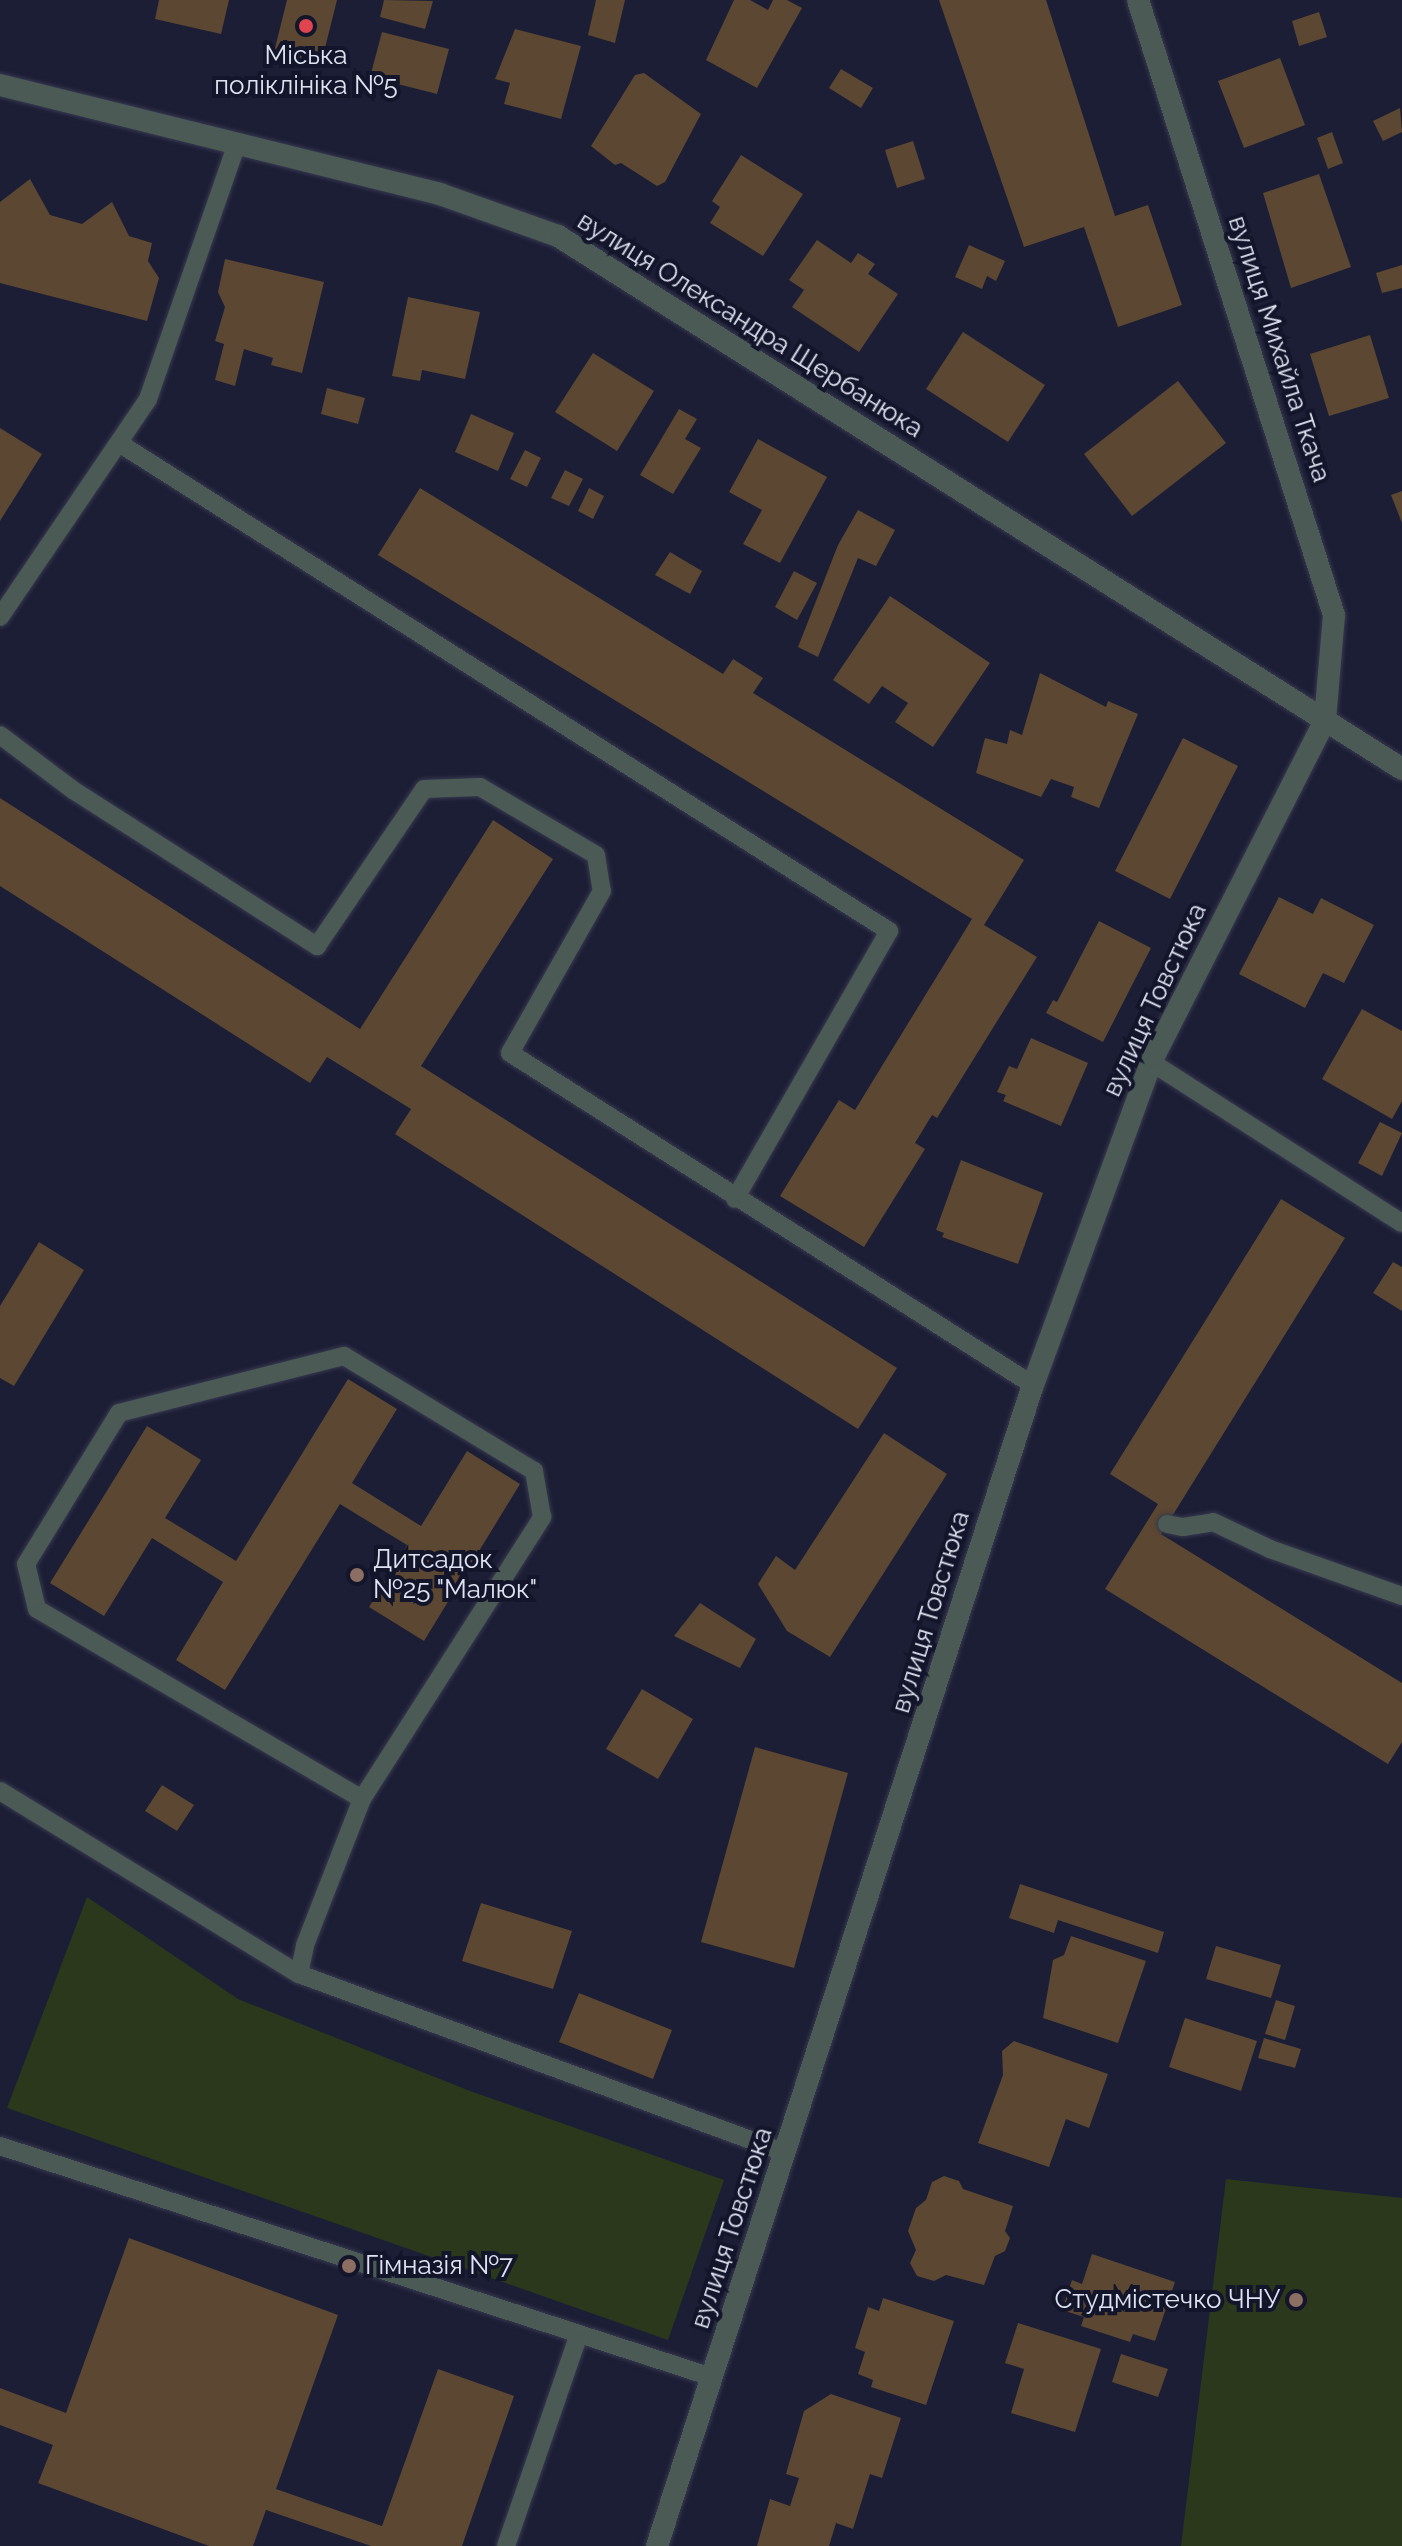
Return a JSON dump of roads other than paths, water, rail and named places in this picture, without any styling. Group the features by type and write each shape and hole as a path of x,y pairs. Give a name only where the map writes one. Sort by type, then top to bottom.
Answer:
{"street":[{"name":"вулиця Михайла Ткача","path":"1138,0 1334,615 1325,720"},
{"name":"вулиця Олександра Щербанюка","path":"0,85 440,194 558,236 1402,769"},
{"name":"вулиця Товстюка","path":"657,2546 1033,1385 1151,1062 1325,720"}],"lane":[{"path":"0,617 122,445 148,399 237,143"},
{"path":"122,445 889,931 735,1199"},
{"path":"0,735 73,790 317,946 424,789 480,787 596,855 602,891 510,1053 735,1199 1033,1385"},
{"path":"1151,1062 1402,1223"},
{"path":"299,1974 362,1799 542,1517 534,1471 344,1356 119,1413 26,1564 37,1609 362,1799"},
{"path":"1167,1524 1183,1527 1213,1522 1270,1549 1402,1596"},
{"path":"0,1791 299,1974 786,2153"},
{"path":"0,2146 578,2337 712,2377"},
{"path":"506,2546 578,2337"}],"place":[{"name":"Міська поліклініка №5","path":"306,26"},
{"name":"Дитсадок №25 \"Малюк\"","path":"357,1575"},
{"name":"Гімназія №7","path":"349,2266"},
{"name":"Студмістечко ЧНУ","path":"1296,2300"}]}
